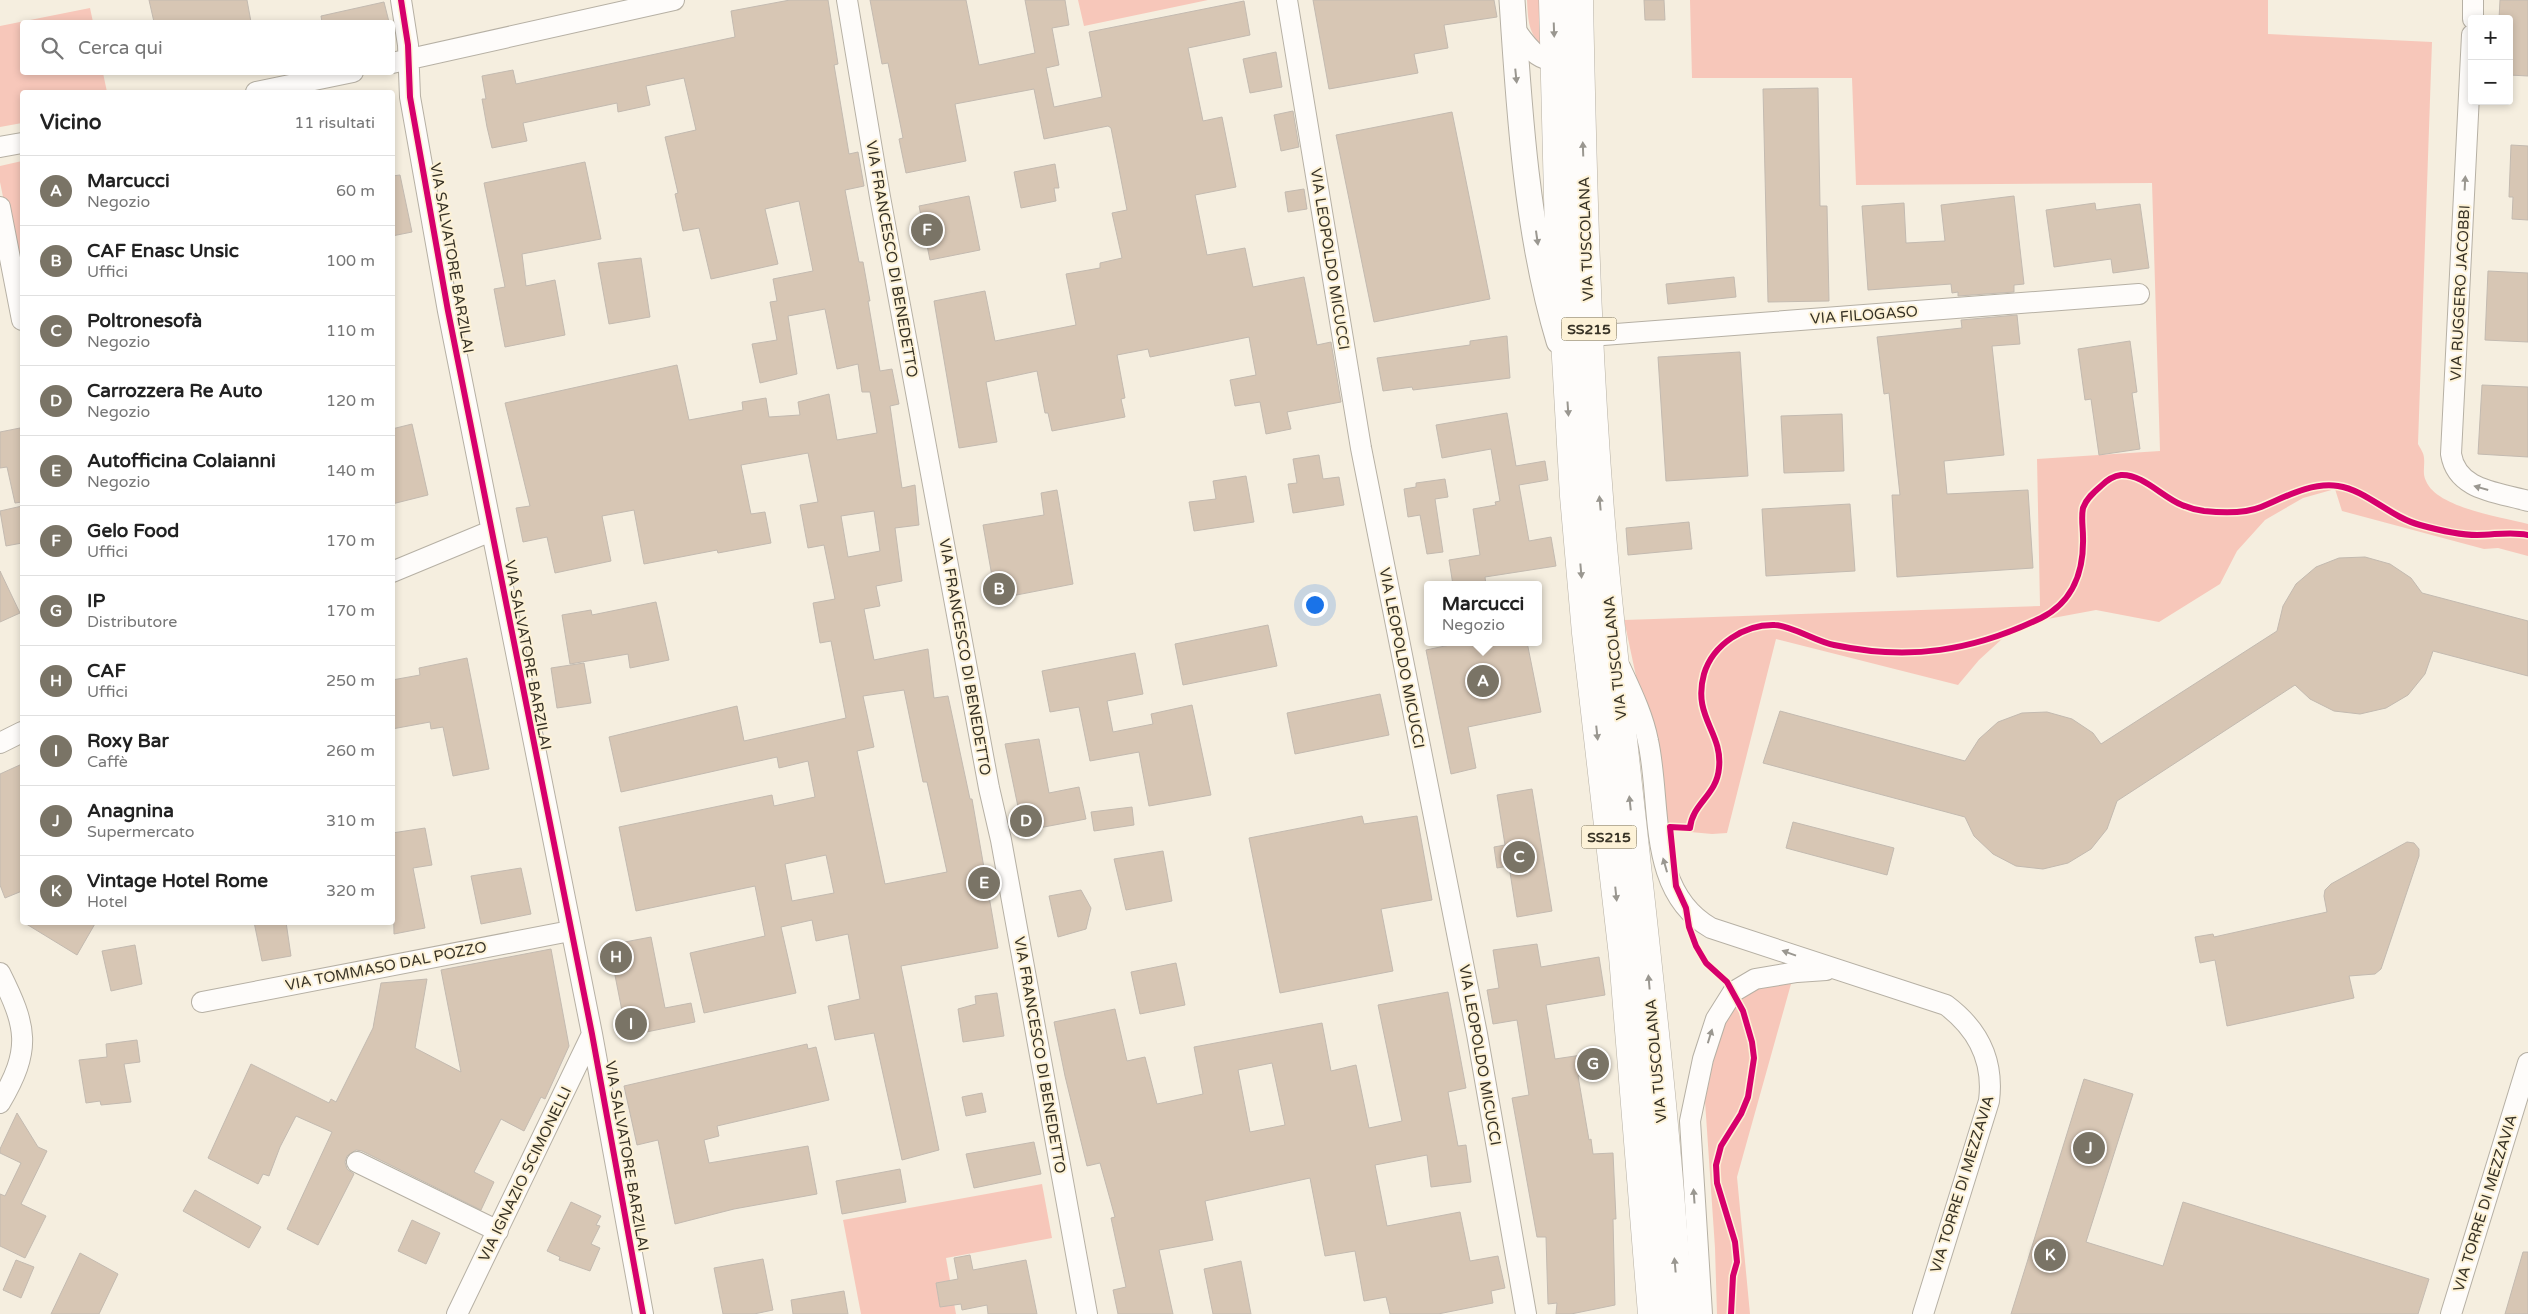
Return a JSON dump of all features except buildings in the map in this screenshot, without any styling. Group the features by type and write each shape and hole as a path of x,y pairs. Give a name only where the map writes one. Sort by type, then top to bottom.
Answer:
{"main road":[{"name":"VIA TUSCOLANA","path":"1553,0 1565,361 1575,515 1623,956 1652,1314"},
{"name":"VIA TUSCOLANA","path":"1579,0 1590,336 1599,494 1649,978 1679,1314"}],"street":[{"name":"VIA SALVATORE BARZILAI","path":"401,0 401,62 410,97 450,320 491,531 592,1034 642,1314"},
{"path":"401,62 674,0"},
{"name":"VIA FRANCESCO DI BENEDETTO","path":"847,0 896,284 989,788 1001,840 1087,1314"},
{"name":"VIA LEOPOLDO MICUCCI","path":"1287,0 1361,448 1477,1034 1526,1314"},
{"name":"VIA TUSCOLANA","path":"1512,0 1522,127 1542,275 1565,361"},
{"path":"2472,15 2473,0"},
{"path":"1514,28 1535,55 1546,60 1555,60 1566,56 1580,43"},
{"name":"VIA RUGGERO JACOBBI","path":"2471,60 2451,454 2456,472 2470,484 2528,501"},
{"path":"266,90 338,75"},
{"path":"0,147 20,143"},
{"path":"0,207 20,310"},
{"name":"VIA FILOGASO","path":"1590,336 2139,294"},
{"path":"395,571 491,531"},
{"name":"VIA TORRE DI MEZZAVIA","path":"1615,656 1644,726 1654,775 1663,858 1671,883 1682,903 1691,914 1711,928 1946,1006 1962,1018 1975,1033 1988,1064 1990,1088 1986,1111 1922,1314"},
{"path":"0,743 20,733"},
{"name":"VIA TOMMASO DAL POZZO","path":"202,1002 570,931"},
{"name":"VIA TORRE DI MEZZAVIA","path":"1702,1314 1690,1122 1703,1059 1716,1019 1733,992 1755,979 1797,972 1835,970"},
{"path":"0,973 18,1014 23,1046 15,1077 0,1103"},
{"name":"VIA IGNAZIO SCIMONELLI","path":"457,1314 592,1034"},
{"name":"VIA TORRE DI MEZZAVIA","path":"2451,1314 2528,1063"},
{"path":"357,1162 498,1231"}],"shaded area":[{"path":"1078,0 1208,0 1084,26"},
{"path":"1527,0 1543,0 1544,46 1532,32"},
{"path":"1690,0 2268,0 2268,34 2432,42 2418,444 2424,456 2426,481 2432,490 2443,498 2471,510 2528,524 2528,556 2498,548 2484,549 2342,511 2335,489 2303,498 2265,520 2237,551 2220,584 2159,622 2096,610 2042,620 2003,638 1979,660 1958,685 1776,639 1727,833 1712,834 1669,830 1624,620 2040,606 2037,459 2160,451 2152,183 1856,185 1852,78 1692,78"},
{"path":"90,8 93,20 30,20"},
{"path":"20,22 20,75 103,75 107,90 20,90 20,123 0,127 0,26"},
{"path":"20,161 20,265 17,266 0,182 0,166"},
{"path":"1777,982 1791,984 1737,1177 1750,1314 1717,1314 1715,1248 1705,1101 1715,1053 1730,1008 1757,988"},
{"path":"1042,1184 1052,1238 946,1258 956,1314 861,1314 843,1220","holes":["947,1281 951,1305 940,1307 936,1283"]}],"cycle path":[{"path":"401,0 408,45 410,97 448,311 592,1034 643,1314"},
{"path":"1731,1314 1733,1276 1737,1262 1735,1242 1717,1183 1716,1165 1721,1146 1741,1114 1748,1097 1754,1058 1752,1042 1743,1011 1727,982 1706,963 1696,946 1689,927 1686,908 1676,886 1670,827 1690,828 1695,812 1709,793 1717,777 1719,755 1717,744 1705,713 1701,689 1708,663 1723,645 1742,632 1753,628 1775,625 1834,645 1862,650 1915,652 1965,645 2016,629 2052,611 2069,594 2079,573 2081,562 2084,505 2090,496 2105,482 2121,475 2137,478 2187,507 2204,511 2248,511 2308,488 2328,485 2348,488 2398,516 2434,529 2470,535 2509,533 2528,535"}],"place":[{"name":"Gelo Food","path":"927,230"},
{"name":"CAF Enasc Unsic","path":"999,589"},
{"name":"Marcucci","path":"1483,681"},
{"name":"Carrozzera Re Auto","path":"1026,821"},
{"name":"Poltronesofà","path":"1519,857"},
{"name":"Autofficina Colaianni","path":"984,883"},
{"name":"CAF","path":"616,957"},
{"name":"Roxy Bar","path":"631,1024"},
{"name":"IP","path":"1593,1064"},
{"name":"Anagnina","path":"2089,1148"},
{"name":"Vintage Hotel Rome","path":"2050,1255"}]}
